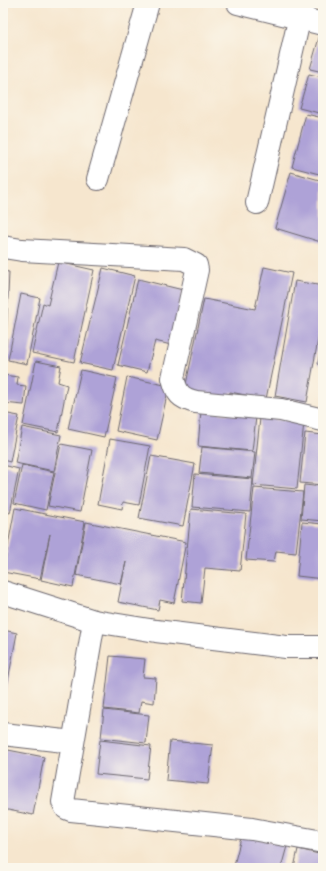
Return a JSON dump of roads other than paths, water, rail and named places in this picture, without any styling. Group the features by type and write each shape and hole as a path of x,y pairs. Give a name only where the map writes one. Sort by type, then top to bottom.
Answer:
{"street":[{"path":"98,179 148,3"},
{"path":"238,3 301,11 323,24"},
{"path":"257,203 301,11"},
{"path":"3,247 22,250 184,259 192,262 196,265 197,270 173,378 176,391 180,396 196,402 281,410 323,420"},
{"path":"3,592 94,621 156,631 286,647 323,647"},
{"path":"94,621 63,802 66,808 71,810 252,829 323,842"},
{"path":"3,734 73,742"}]}
